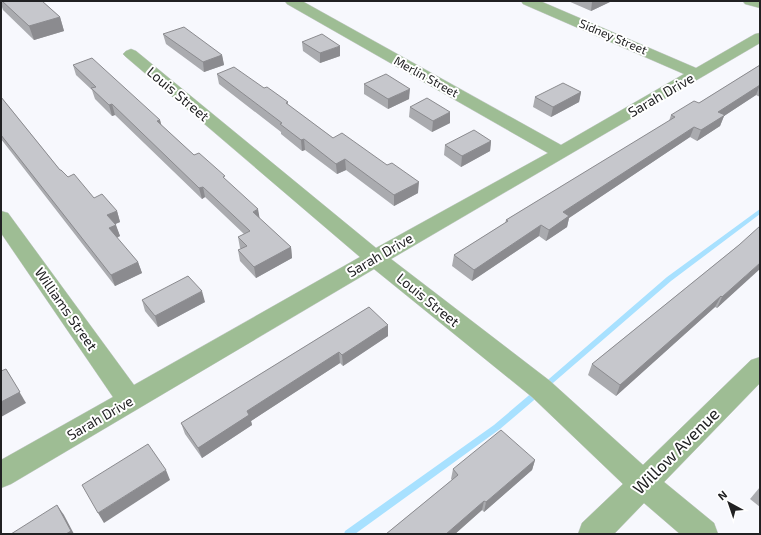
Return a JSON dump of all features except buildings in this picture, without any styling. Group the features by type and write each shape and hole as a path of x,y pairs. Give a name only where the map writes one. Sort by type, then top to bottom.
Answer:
{"street":[{"name":"Merlin Street","path":"292,1 561,153"},
{"name":"Sidney Street","path":"528,1 697,74"},
{"path":"750,1 760,4"},
{"name":"Sarah Drive","path":"1,475 760,37"},
{"name":"Louis Street","path":"131,54 375,258 541,389 643,483 703,534"},
{"name":"Williams Street","path":"1,218 130,400"},
{"name":"Willow Avenue","path":"593,534 760,367"}],"waterway":[{"path":"544,387 669,279 760,211"},
{"path":"348,534 497,427 537,393"}]}
